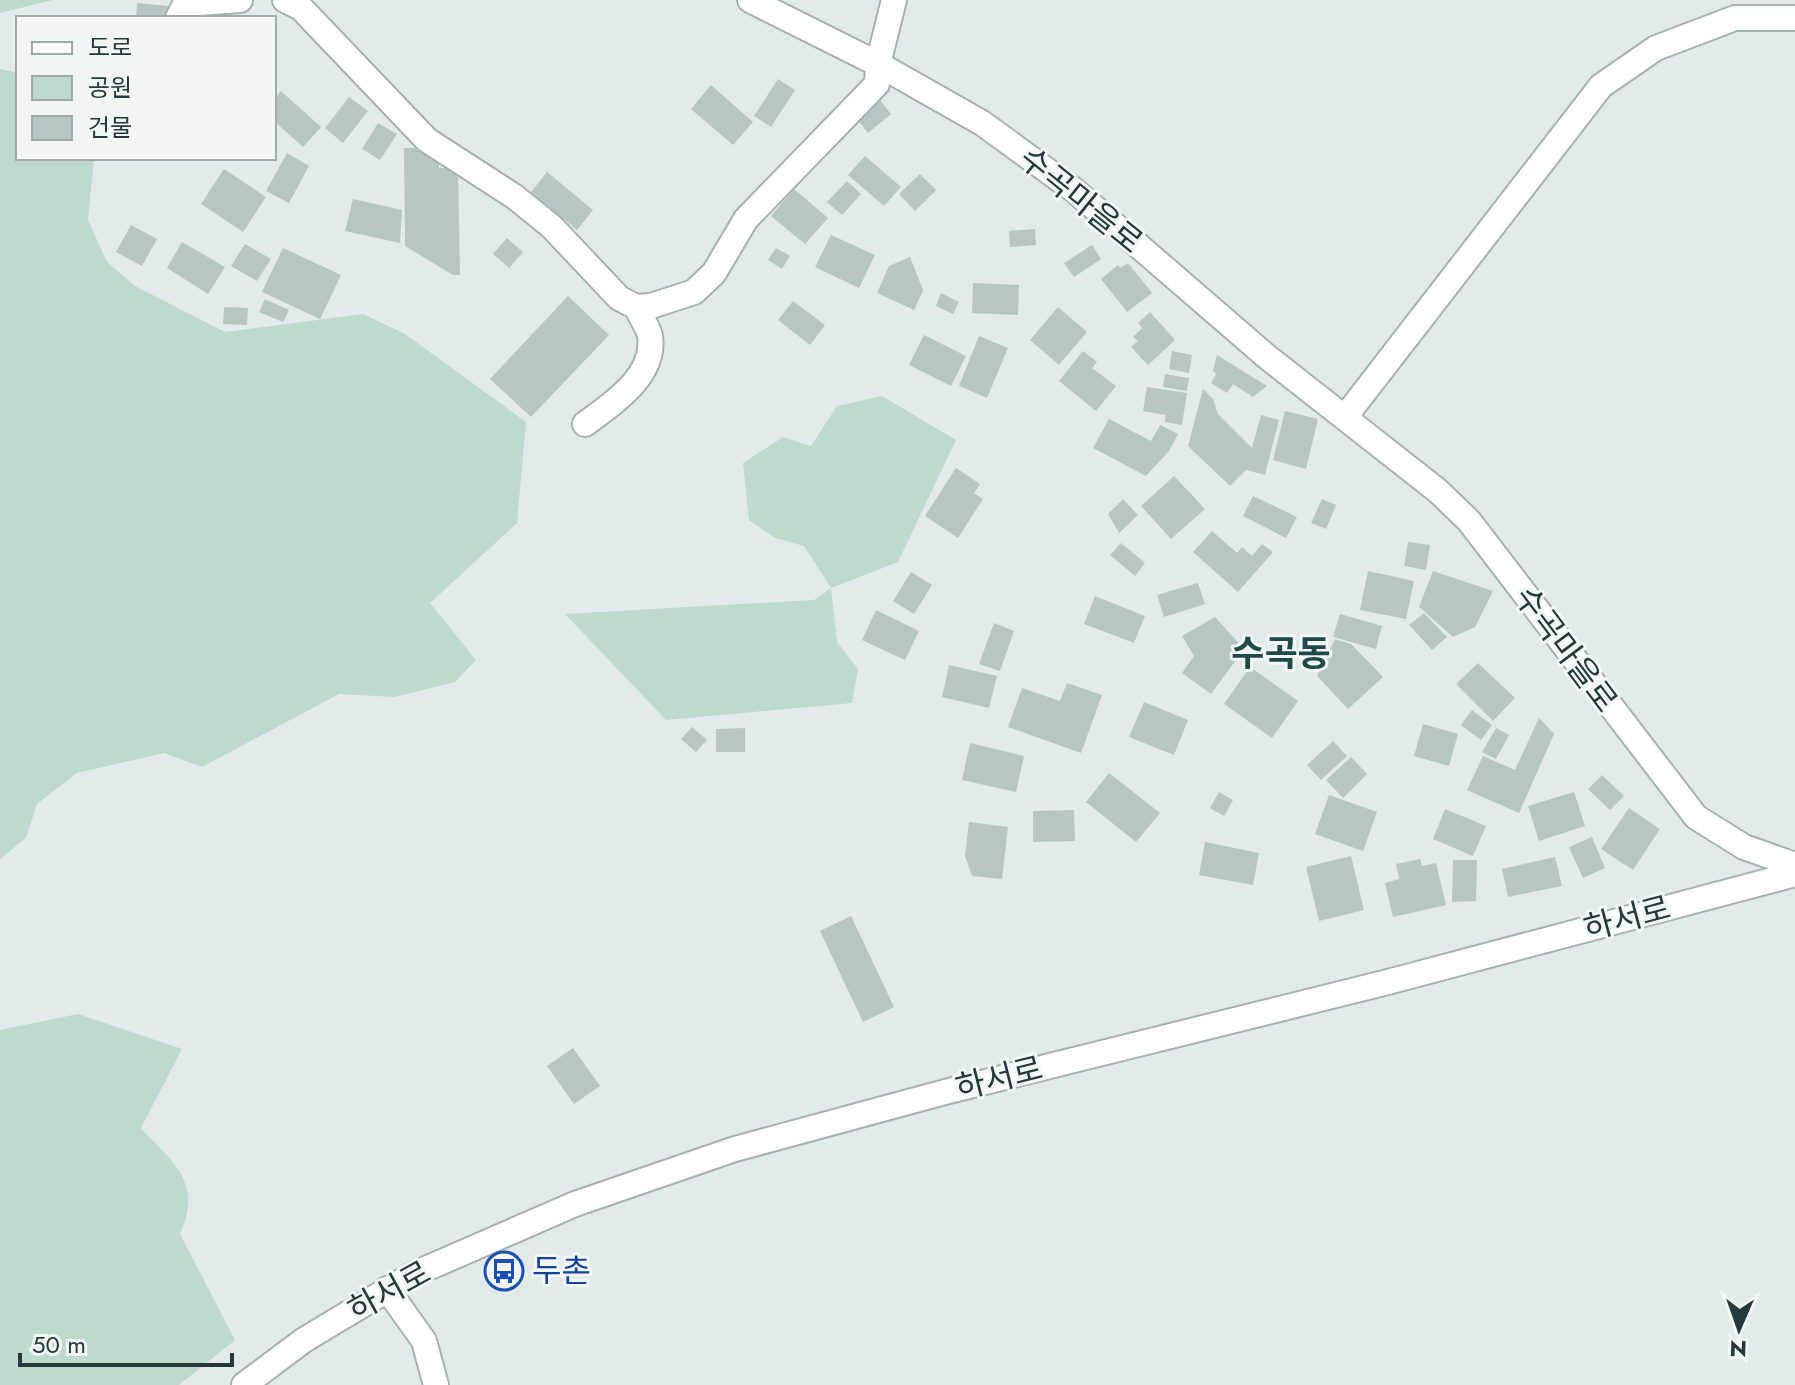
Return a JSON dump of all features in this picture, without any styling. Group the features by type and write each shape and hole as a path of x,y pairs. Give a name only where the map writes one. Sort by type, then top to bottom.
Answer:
{"street":[{"path":"179,16 185,4 240,0"},
{"path":"285,0 301,8 427,140 515,197 552,227 619,298 636,307 651,306 694,292 714,273 746,219 877,84 878,64 894,0"},
{"name":"수곡마을로","path":"750,0 878,64 982,123 1074,190 1266,356 1400,458 1469,521 1696,817 1744,847 1795,865"},
{"path":"1345,417 1601,86 1656,48 1735,18 1795,18"},
{"path":"585,424 620,398 644,369 650,336 636,307"},
{"name":"하서로","path":"244,1385 304,1340 387,1289 485,1241 575,1204 735,1149 945,1092 1384,983 1795,874"},
{"path":"387,1289 424,1341 436,1385"}],"green space":[{"path":"0,0 53,0 0,13"},
{"path":"0,69 16,73 16,160 94,160 88,220 107,262 135,286 225,332 363,314 405,334 526,422 517,523 430,603 476,660 455,682 395,697 339,694 202,767 164,753 77,773 37,804 26,838 0,859"},
{"path":"882,396 956,440 898,562 831,588 804,546 775,538 749,520 743,463 783,437 811,446 837,406"},
{"path":"831,588 837,642 858,669 852,703 666,720 565,614 814,600"},
{"path":"78,1014 182,1049 141,1128 182,1175 188,1201 180,1234 235,1340 179,1385 0,1385 0,1030"}],"building":[{"path":"137,3 168,6 167,16 136,16"},
{"path":"778,79 795,90 771,127 754,116"},
{"path":"711,85 753,122 733,145 691,109"},
{"path":"281,91 321,127 303,147 276,123 276,97"},
{"path":"349,97 368,111 343,143 325,128"},
{"path":"879,99 891,114 868,133 856,118"},
{"path":"378,123 397,134 380,160 362,149"},
{"path":"404,148 419,148 439,161 439,168 458,168 460,275 453,275 405,246"},
{"path":"287,153 309,166 289,203 266,191"},
{"path":"865,156 901,187 884,206 848,175"},
{"path":"224,169 266,197 243,232 201,204"},
{"path":"547,172 593,210 577,230 531,192"},
{"path":"920,174 936,190 915,211 899,194"},
{"path":"847,181 861,194 842,215 827,202"},
{"path":"794,189 828,218 805,244 771,216"},
{"path":"353,199 402,210 400,243 345,231"},
{"path":"131,225 157,239 142,266 116,252"},
{"path":"1035,229 1036,245 1010,247 1009,231"},
{"path":"831,235 875,255 859,288 815,267"},
{"path":"507,238 523,252 509,268 493,254"},
{"path":"182,242 225,267 208,294 167,268"},
{"path":"245,244 271,259 257,281 231,266"},
{"path":"1092,245 1101,259 1074,277 1064,263"},
{"path":"283,248 341,275 320,319 262,292"},
{"path":"776,248 790,256 782,269 768,260"},
{"path":"910,257 923,290 914,310 877,293 889,266"},
{"path":"1128,263 1152,293 1127,312 1101,279 1118,265 1120,268"},
{"path":"973,283 1019,285 1018,315 972,313"},
{"path":"941,293 959,302 953,314 936,306"},
{"path":"568,296 609,335 531,417 490,379"},
{"path":"265,299 289,310 283,322 259,312"},
{"path":"793,301 825,325 810,345 778,320"},
{"path":"224,307 248,308 247,325 223,324"},
{"path":"1058,307 1087,332 1059,365 1030,340"},
{"path":"1150,312 1175,340 1148,365 1131,347 1138,341 1133,337 1142,328 1138,323"},
{"path":"924,335 966,356 951,386 909,365"},
{"path":"979,336 1008,348 987,398 959,386"},
{"path":"1083,351 1097,362 1092,368 1116,386 1096,411 1059,381"},
{"path":"1172,351 1192,355 1189,373 1169,369"},
{"path":"1217,355 1267,386 1253,397 1233,384 1227,393 1211,383 1216,374 1213,371"},
{"path":"1165,374 1189,378 1187,391 1163,387"},
{"path":"1147,387 1187,393 1182,425 1165,422 1166,415 1143,411"},
{"path":"1203,389 1213,399 1218,414 1252,448 1261,415 1279,420 1265,475 1246,470 1230,486 1188,446"},
{"path":"1285,411 1318,419 1306,469 1273,460"},
{"path":"1109,419 1151,441 1160,425 1178,434 1169,451 1146,476 1093,448"},
{"path":"956,468 980,484 974,493 983,499 958,538 925,516"},
{"path":"1174,476 1205,509 1171,539 1141,506"},
{"path":"1253,496 1297,517 1286,538 1243,516"},
{"path":"1123,499 1138,515 1119,533 1108,514"},
{"path":"1322,499 1336,505 1326,529 1311,523"},
{"path":"1212,531 1237,553 1242,547 1252,556 1262,544 1273,552 1238,592 1193,552"},
{"path":"1408,542 1430,545 1426,570 1404,566"},
{"path":"1121,543 1145,563 1135,576 1110,555"},
{"path":"1368,571 1414,581 1406,619 1360,610"},
{"path":"1433,571 1493,591 1475,627 1453,637 1419,607"},
{"path":"911,572 932,585 914,614 893,601"},
{"path":"1198,583 1205,604 1164,617 1157,595"},
{"path":"1095,596 1145,616 1134,643 1084,624"},
{"path":"876,610 919,631 905,660 862,640"},
{"path":"1424,613 1447,637 1432,650 1409,625"},
{"path":"1340,614 1382,626 1376,649 1333,637"},
{"path":"1215,617 1244,649 1211,694 1182,673 1194,656 1182,636"},
{"path":"994,623 1014,631 1000,671 979,664"},
{"path":"1335,639 1351,644 1383,677 1348,709 1317,676"},
{"path":"1478,663 1515,698 1493,721 1456,684"},
{"path":"949,665 997,676 989,708 942,697"},
{"path":"1250,667 1298,701 1272,738 1224,704"},
{"path":"1067,683 1102,695 1081,753 1008,727 1022,688 1060,701"},
{"path":"1144,702 1188,720 1174,755 1129,737"},
{"path":"1472,710 1492,725 1481,740 1461,725"},
{"path":"1539,718 1554,734 1519,813 1467,790 1483,756 1515,770"},
{"path":"1423,724 1458,734 1449,766 1414,756"},
{"path":"692,727 707,740 696,752 681,739"},
{"path":"745,728 745,752 716,752 716,729"},
{"path":"1496,728 1509,735 1496,759 1482,752"},
{"path":"1333,741 1347,756 1321,780 1307,765"},
{"path":"970,743 1024,756 1016,792 962,780"},
{"path":"1351,757 1367,774 1343,798 1326,780"},
{"path":"1109,773 1160,813 1136,842 1086,802"},
{"path":"1602,775 1624,796 1610,810 1588,789"},
{"path":"1219,792 1233,800 1224,816 1210,808"},
{"path":"1574,792 1585,826 1539,841 1528,806"},
{"path":"1329,795 1377,812 1363,851 1315,834"},
{"path":"1629,808 1660,829 1633,870 1601,849"},
{"path":"1445,809 1486,826 1473,856 1433,839"},
{"path":"1074,810 1075,841 1033,842 1033,811"},
{"path":"969,822 1008,827 1002,879 972,876 965,856"},
{"path":"1592,837 1605,868 1583,878 1569,847"},
{"path":"1205,842 1259,853 1253,885 1199,875"},
{"path":"1351,856 1364,910 1319,921 1306,867"},
{"path":"1555,857 1562,886 1508,897 1502,869"},
{"path":"1420,859 1422,866 1436,863 1446,905 1393,917 1385,883 1399,879 1396,864"},
{"path":"1453,860 1477,860 1476,901 1452,902"},
{"path":"851,916 894,1007 863,1022 820,931"},
{"path":"573,1048 600,1086 574,1104 547,1066"}],"place":[{"name":"두촌","path":"504,1271"}],"district":[{"name":"수곡동","path":"1281,653"}]}
